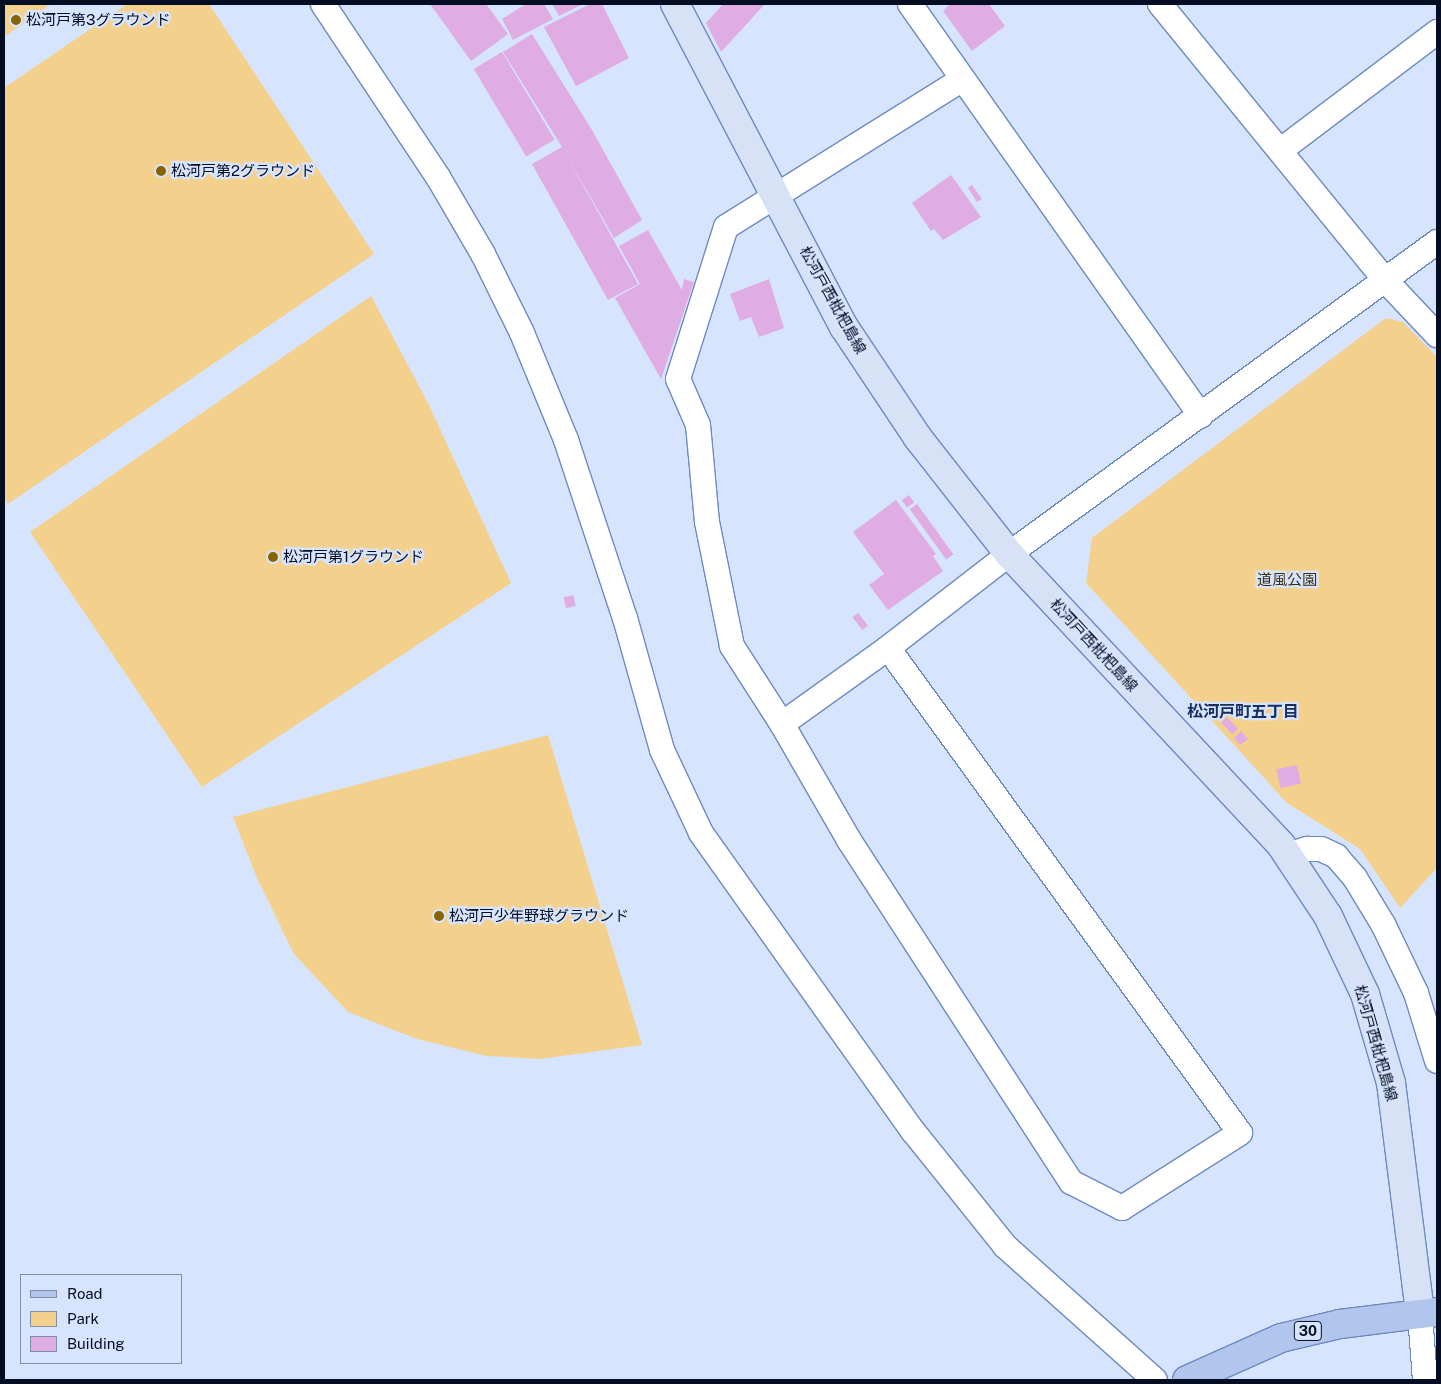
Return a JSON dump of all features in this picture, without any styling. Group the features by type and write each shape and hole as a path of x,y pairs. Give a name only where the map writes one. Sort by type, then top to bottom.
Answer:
{"main road":[{"name":"松河戸西枇杷島線","path":"675,4 777,195 844,327 918,438 1009,554 1288,855 1328,916 1365,994 1391,1083 1429,1313"},
{"name":"30","path":"1187,1380 1282,1338 1340,1324 1429,1313"}],"street":[{"path":"323,4 438,177 483,254 522,333 566,440 625,618 662,750 702,834 913,1131 1005,1246 1155,1380"},
{"path":"910,4 1201,416"},
{"path":"1160,4 1281,150 1385,280 1437,334"},
{"path":"1281,150 1437,32"},
{"path":"888,648 1240,1133 1122,1208 1071,1182 849,840 782,724 732,646 707,522 698,425 678,379 726,227 963,79"},
{"path":"782,724 888,648 1009,554 1201,416 1437,242"},
{"path":"1288,855 1307,849 1321,849 1336,856 1356,878 1382,924 1416,993 1437,1061"},
{"path":"1425,1380 1429,1313"}],"green space":[{"name":"松河戸第3グラウンド","path":"4,4 51,4 4,37"},
{"name":"松河戸第2グラウンド","path":"127,4 209,4 374,254 8,504 4,497 4,88"},
{"name":"松河戸第1グラウンド","path":"371,296 427,401 511,583 202,787 30,532"},
{"name":"道風公園","path":"1386,318 1403,322 1437,357 1437,868 1400,908 1360,849 1287,803 1086,583 1092,538"},
{"name":"松河戸少年野球グラウンド","path":"548,735 642,1045 540,1059 487,1056 417,1039 348,1012 294,954 257,878 233,817"}],"building":[{"path":"430,4 486,4 508,34 471,61"},
{"path":"526,4 544,4 553,19 513,40 502,19"},
{"path":"552,4 583,4 559,16"},
{"path":"590,4 602,4 629,58 576,86 544,27"},
{"path":"723,4 765,4 721,52 706,23"},
{"path":"950,4 989,4 1005,26 972,51 943,11"},
{"path":"532,34 592,130 642,220 614,238 564,151 638,284 608,300 532,164 562,147 503,52"},
{"path":"502,52 555,139 526,156 474,69"},
{"path":"951,175 981,217 943,240 934,229 931,231 912,203"},
{"path":"972,185 982,199 977,202 968,188"},
{"path":"648,230 682,290 684,279 694,282 661,379 615,298 640,284 619,246"},
{"path":"769,279 784,328 759,337 751,317 740,321 730,294"},
{"path":"909,495 914,502 907,508 902,500"},
{"path":"896,500 936,554 933,556 943,571 888,610 869,585 884,574 853,532"},
{"path":"917,504 953,554 946,559 910,509"},
{"path":"573,595 576,606 566,608 563,598"},
{"path":"858,613 868,626 862,630 852,617"},
{"path":"1227,717 1238,729 1232,734 1221,722"},
{"path":"1241,731 1248,739 1240,745 1234,738"},
{"path":"1297,765 1301,784 1280,788 1276,769"}],"place":[{"name":"松河戸第3グラウンド","path":"16,20"},
{"name":"松河戸第2グラウンド","path":"161,171"},
{"name":"松河戸第1グラウンド","path":"273,557"},
{"name":"松河戸少年野球グラウンド","path":"439,916"}],"district":[{"name":"松河戸町五丁目","path":"1243,712"}]}
